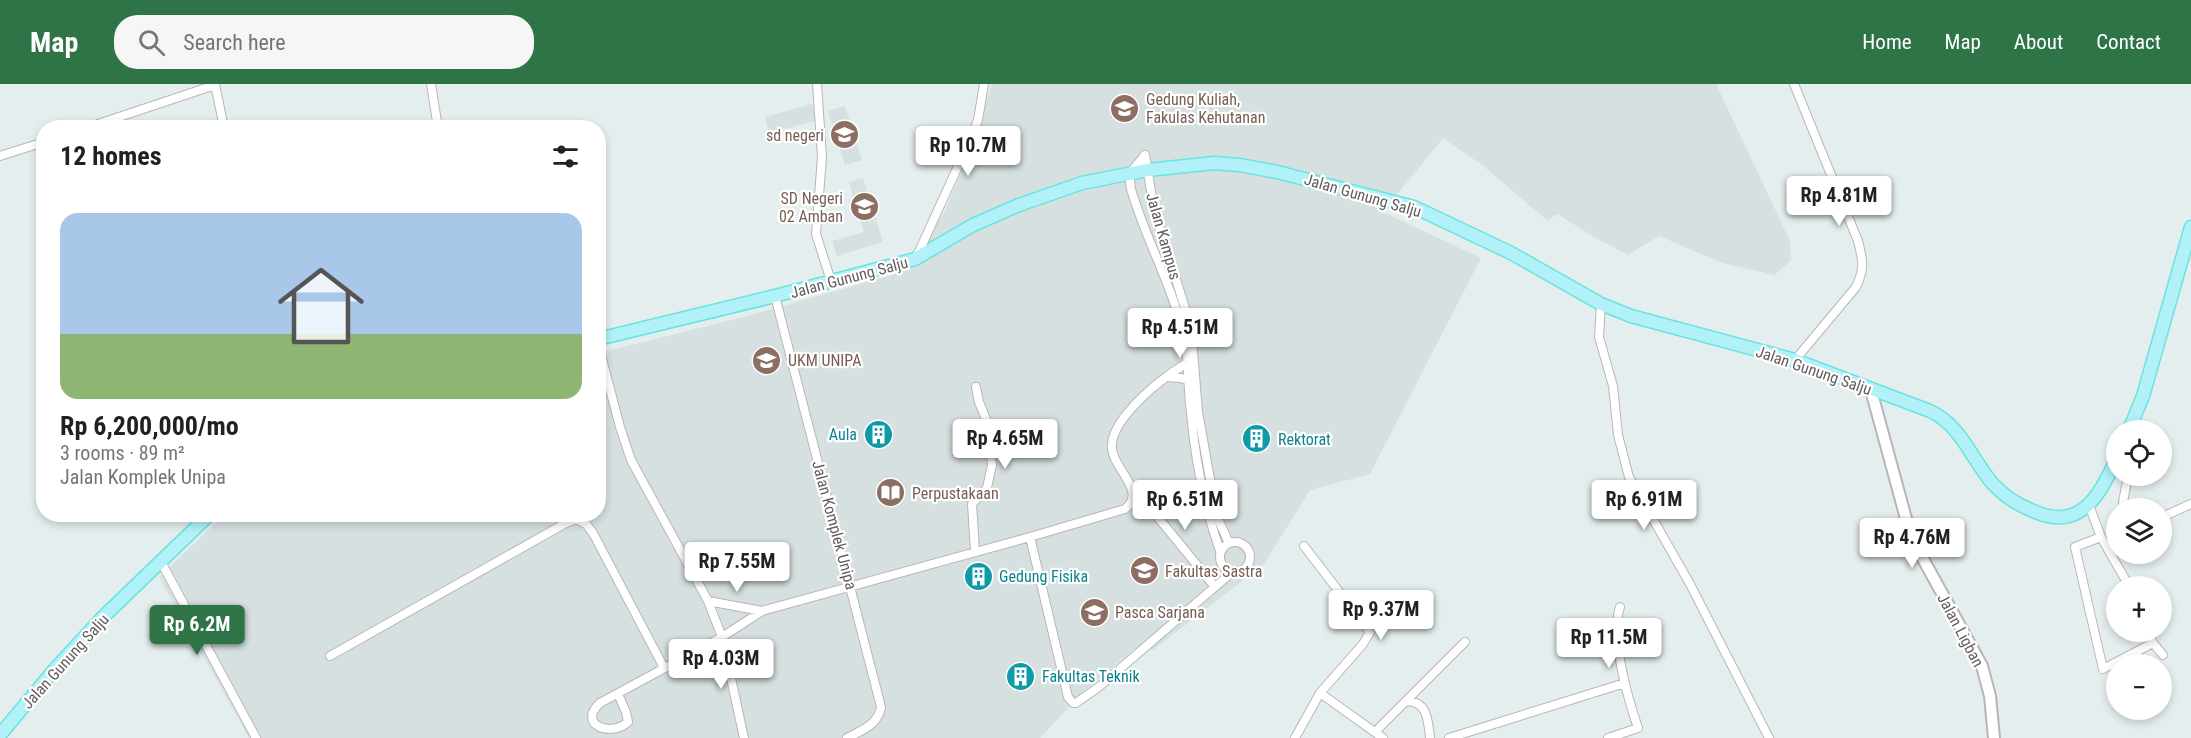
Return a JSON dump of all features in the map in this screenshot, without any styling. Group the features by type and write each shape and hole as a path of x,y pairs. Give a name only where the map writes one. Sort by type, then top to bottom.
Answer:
{"main road":[{"name":"Jalan Gunung Salju","path":"606,337 915,259 973,225 1019,205 1082,183 1148,170 1214,163 1240,165 1414,207 1511,253 1601,304 1655,324 1795,360 1930,411 1945,420 1956,431 1993,484 2019,505 2038,514 2059,518 2074,515 2089,505"},
{"path":"2134,420 2145,388 2191,227"},
{"name":"Jalan Ligban","path":"1871,390 1911,537 1982,666 1990,696 1994,738"},
{"path":"2089,505 2106,480"},
{"name":"Jalan Gunung Salju","path":"0,735 54,670 101,619 202,522"}],"street":[{"path":"109,120 215,84 222,120"},
{"path":"431,84 437,120"},
{"path":"817,84 822,157 816,234 831,281"},
{"path":"915,259 978,120 984,84"},
{"path":"1794,84 1858,241 1863,261 1863,273 1856,287 1795,360"},
{"path":"0,156 36,145"},
{"name":"Jalan Kampus","path":"1148,170 1154,210 1191,327 1194,343 1189,362"},
{"name":"Jalan Kampus","path":"1129,174 1134,201 1177,315 1186,350 1209,498 1209,517 1220,552 1221,565 1231,573"},
{"name":"Jalan Komplek Unipa","path":"775,296 880,706 878,718 872,724 847,738"},
{"path":"1601,304 1599,338 1613,386 1618,435 1629,477 1690,584 1769,738"},
{"path":"1189,362 1148,390 1132,409 1113,438 1111,446 1113,455 1134,496 1156,515 1215,587"},
{"path":"606,374 631,460 708,601 722,637 744,738"},
{"path":"1167,377 1192,382"},
{"path":"975,551 972,504 987,488 992,465 988,424 976,387"},
{"path":"618,694 628,722 623,729 613,734 602,733 592,723 593,712 600,703 722,637 762,610 1030,537 1125,508 1133,501 1134,496"},
{"name":"Jalan Kampus","path":"1209,498 1229,543"},
{"path":"2172,513 2191,504"},
{"path":"2089,505 2101,537 2123,576"},
{"path":"330,656 569,522"},
{"path":"581,522 593,533 664,668"},
{"path":"1030,537 1068,697 1073,703 1082,701 1231,573 1246,568 1250,557 1248,549 1243,544 1229,543 1220,552"},
{"path":"2101,537 2075,547 2103,669 2153,643 2162,654"},
{"path":"1295,738 1320,693 1371,632 1304,546"},
{"path":"161,562 256,738"},
{"path":"708,601 762,610"},
{"path":"1608,738 1638,728 1619,654 1618,615 1620,608"},
{"path":"1375,732 1466,642"},
{"path":"1449,738 1477,734 1625,683"},
{"path":"1320,693 1383,738"},
{"path":"1407,701 1416,702 1424,709 1430,738"}],"shaded area":[{"path":"992,84 1716,84 1790,241 1791,260 1775,275 1722,263 1659,236 1628,255 1557,214 1548,221 1482,165 1443,138 1383,212 1481,258 1370,474 1310,490 1264,564 1153,650 1137,647 1085,690 1040,738 249,738 159,577 217,522 606,522 606,351 736,319 899,273 943,215 970,153"},
{"name":"sd negeri","path":"812,104 818,120 769,133 765,117"},
{"name":"sd negeri","path":"845,106 862,160 845,165 828,111"},
{"name":"SD Negeri 02 Amban","path":"863,178 883,242 837,256 832,241 864,232 849,182"}],"place":[{"name":"Gedung Kuliah, Fakulas Kehutanan","path":"1125,108"},
{"name":"sd negeri","path":"845,135"},
{"name":"SD Negeri 02 Amban","path":"864,207"},
{"name":"UKM UNIPA","path":"767,360"},
{"name":"Aula","path":"878,434"},
{"name":"Rektorat","path":"1257,439"},
{"name":"Perpustakaan","path":"891,493"},
{"name":"Fakultas Sastra","path":"1144,571"},
{"name":"Gedung Fisika","path":"978,576"},
{"name":"Pasca Sarjana","path":"1094,612"},
{"name":"Fakultas Teknik","path":"1021,676"}]}
